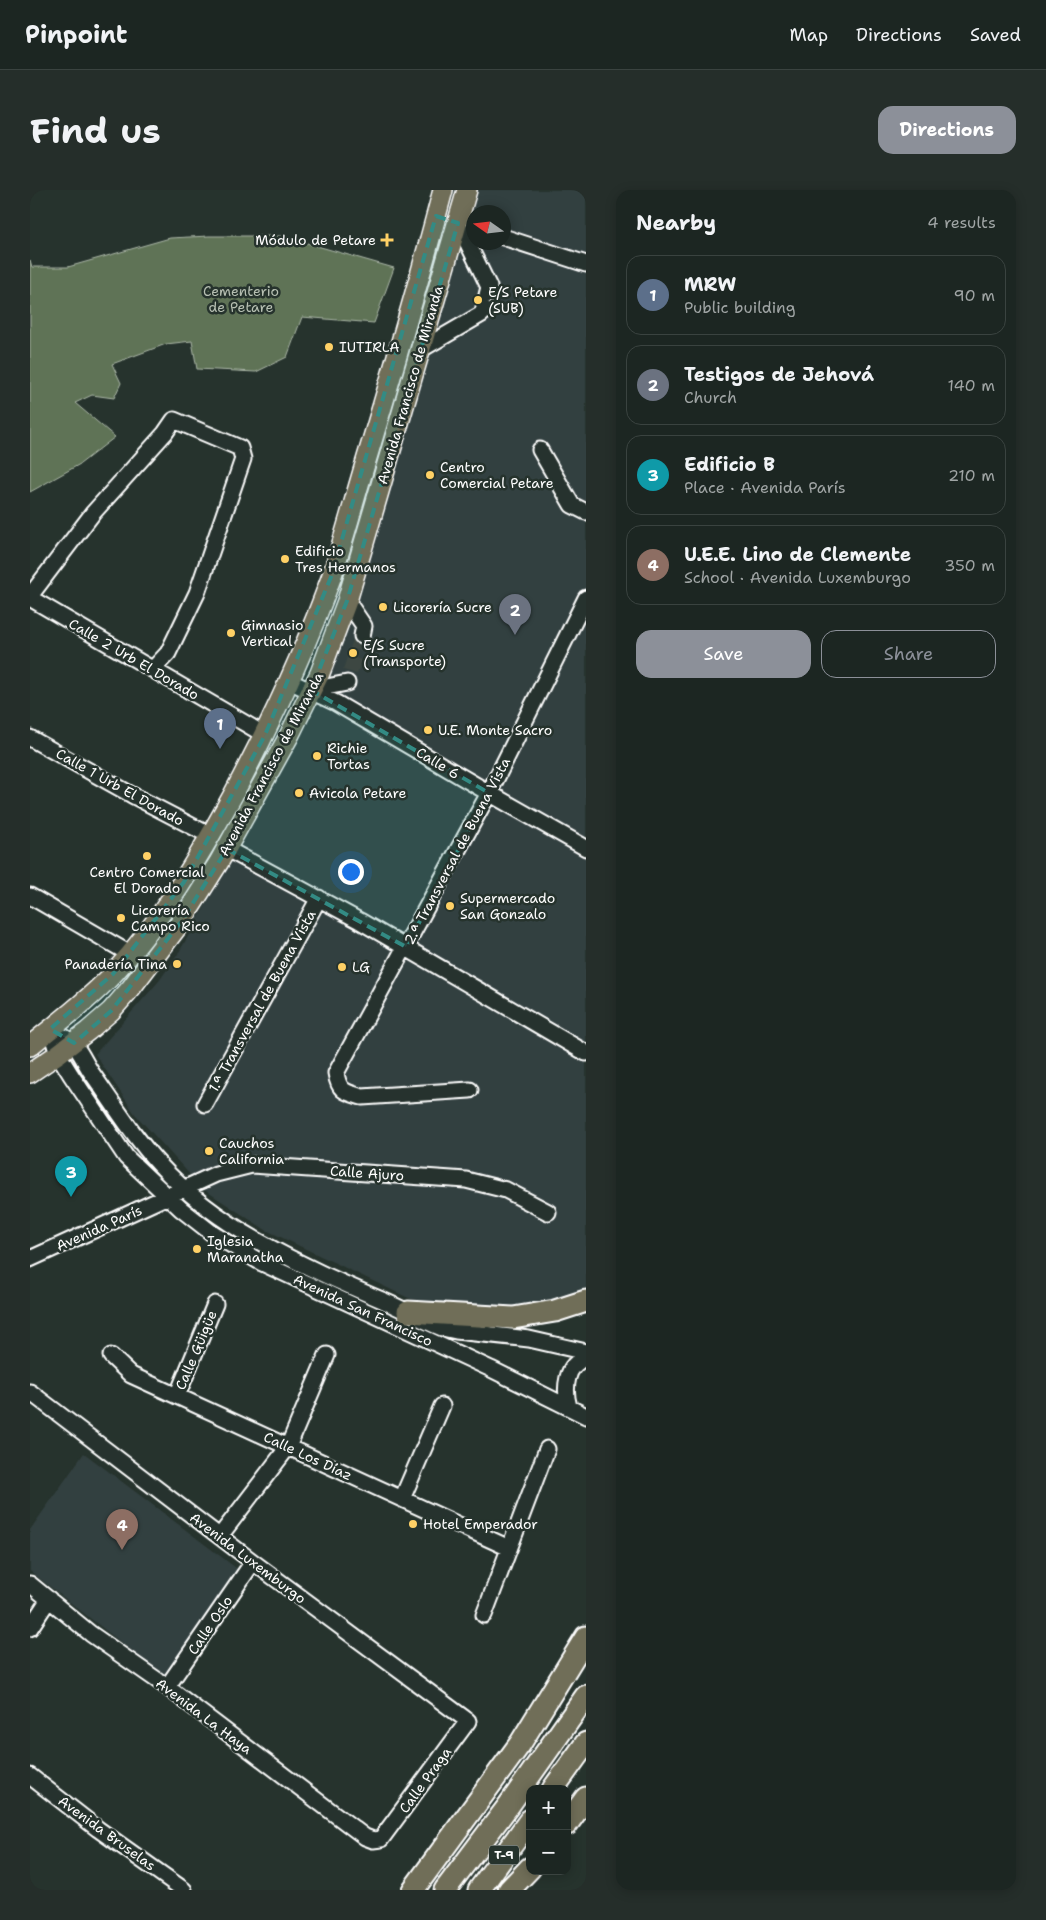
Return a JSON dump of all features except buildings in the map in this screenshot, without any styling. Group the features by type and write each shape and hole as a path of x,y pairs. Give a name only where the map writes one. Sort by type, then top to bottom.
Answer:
{"highway":[{"path":"408,1312 513,1318 555,1312 586,1300"},
{"path":"414,1890 520,1744 586,1637"},
{"name":"T-9","path":"445,1890 509,1805 586,1696"},
{"path":"555,1785 586,1743"},
{"path":"571,1819 586,1798"},
{"name":"T-9","path":"479,1890 526,1825"},
{"path":"509,1890 526,1872"}],"main road":[{"name":"Avenida Francisco de Miranda","path":"30,1046 74,1012 113,974 130,954 184,882 265,735 331,577 400,348 443,190"},
{"name":"Avenida Francisco de Miranda","path":"467,190 467,205"},
{"name":"Avenida Francisco de Miranda","path":"30,1073 74,1043 111,1011 131,988 181,922 226,849 289,736 330,648 347,601 420,350 466,225"}],"street":[{"path":"436,216 466,225"},
{"path":"511,239 586,264"},
{"path":"420,350 482,314 489,287 475,250"},
{"path":"30,597 93,513 174,420 240,448 243,459 197,593 168,653 153,669"},
{"path":"540,450 572,504 586,512"},
{"name":"Calle 2 Urb El Dorado","path":"30,597 265,735"},
{"name":"2.ª Transversal de Buena Vista","path":"470,1090 362,1096 345,1092 338,1085 336,1073 490,793 586,598"},
{"path":"347,601 364,626 362,636"},
{"path":"311,690 348,678 336,703"},
{"name":"Calle 6","path":"289,681 336,703 586,848"},
{"name":"Calle 1 Urb El Dorado","path":"30,738 132,795 211,836"},
{"path":"226,849 406,947 586,1052"},
{"path":"30,896 130,954"},
{"name":"1.ª Transversal de Buena Vista","path":"205,1104 319,898"},
{"path":"50,1029 74,1043"},
{"name":"Avenida San Francisco","path":"50,1029 58,1054 95,1114 126,1158 168,1197 213,1234 262,1263 586,1416"},
{"name":"Avenida San Francisco","path":"74,1043 87,1066 135,1134 159,1164 184,1189 236,1228 260,1243 442,1328 529,1339 586,1352"},
{"name":"Calle Ajuro","path":"168,1197 216,1174 252,1165 466,1180 506,1190 548,1212"},
{"name":"Avenida París","path":"30,1259 168,1197"},
{"name":"Calle Güigüe","path":"177,1396 215,1304"},
{"path":"220,1536 288,1447 327,1355"},
{"name":"Calle Los Díaz","path":"111,1356 131,1375 509,1548"},
{"path":"569,1407 565,1386 568,1376 574,1367 586,1358"},
{"name":"Avenida Luxemburgo","path":"30,1392 252,1562 468,1721"},
{"path":"402,1499 442,1406"},
{"path":"484,1616 548,1449"},
{"name":"Calle Oslo","path":"167,1687 252,1562"},
{"name":"Avenida La Haya","path":"30,1584 91,1634 167,1687 365,1837 373,1840 381,1839"},
{"path":"30,1628 49,1599"},
{"name":"Calle Praga","path":"381,1839 468,1721"},
{"name":"Avenida Bruselas","path":"30,1776 98,1829 184,1890"}],"highlighted area":[{"path":"436,216 458,223 347,601 311,690 489,793 406,947 227,849 181,922 111,1011 74,1043 50,1029 113,974 184,882 265,735 331,577"}],"shaded area":[{"path":"474,190 586,190 586,1293 572,1298 502,1309 417,1302 266,1230 203,1189 135,1114 95,1054 159,981 178,954 250,827 284,762 466,214 466,250 511,250 511,205 469,205"},
{"path":"84,1453 240,1571 165,1677 30,1571 30,1530"}],"green space":[{"name":"Cementerio de Petare","path":"282,236 394,268 374,323 302,317 287,357 256,372 197,369 192,341 166,344 112,364 121,383 114,398 92,395 75,403 115,437 80,464 30,492 30,260 32,267 68,267 170,238"}],"tunnel":[{"path":"350,672 362,636"}],"place":[{"name":"Módulo de Petare","path":"387,240"},
{"name":"E/S Petare (SUB)","path":"478,300"},
{"name":"IUTIRLA","path":"329,347"},
{"name":"Centro Comercial Petare","path":"430,475"},
{"name":"Edificio Tres Hermanos","path":"285,559"},
{"name":"Licorería Sucre","path":"383,607"},
{"name":"Gimnasio Vertical","path":"231,633"},
{"name":"Testigos de Jehová","path":"515,635"},
{"name":"E/S Sucre (Transporte)","path":"353,653"},
{"name":"U.E. Monte Sacro","path":"428,730"},
{"name":"MRW","path":"220,749"},
{"name":"Richie Tortas","path":"317,756"},
{"name":"Avicola Petare","path":"299,793"},
{"name":"Centro Comercial El Dorado","path":"147,856"},
{"name":"Supermercado San Gonzalo","path":"450,906"},
{"name":"Licorería Campo Rico","path":"121,918"},
{"name":"Panadería Tina","path":"177,964"},
{"name":"LG","path":"342,967"},
{"name":"Cauchos California","path":"209,1151"},
{"name":"Edificio B","path":"71,1197"},
{"name":"Iglesia Maranatha","path":"197,1249"},
{"name":"Hotel Emperador","path":"413,1524"},
{"name":"U.E.E. Lino de Clemente","path":"122,1550"}]}
